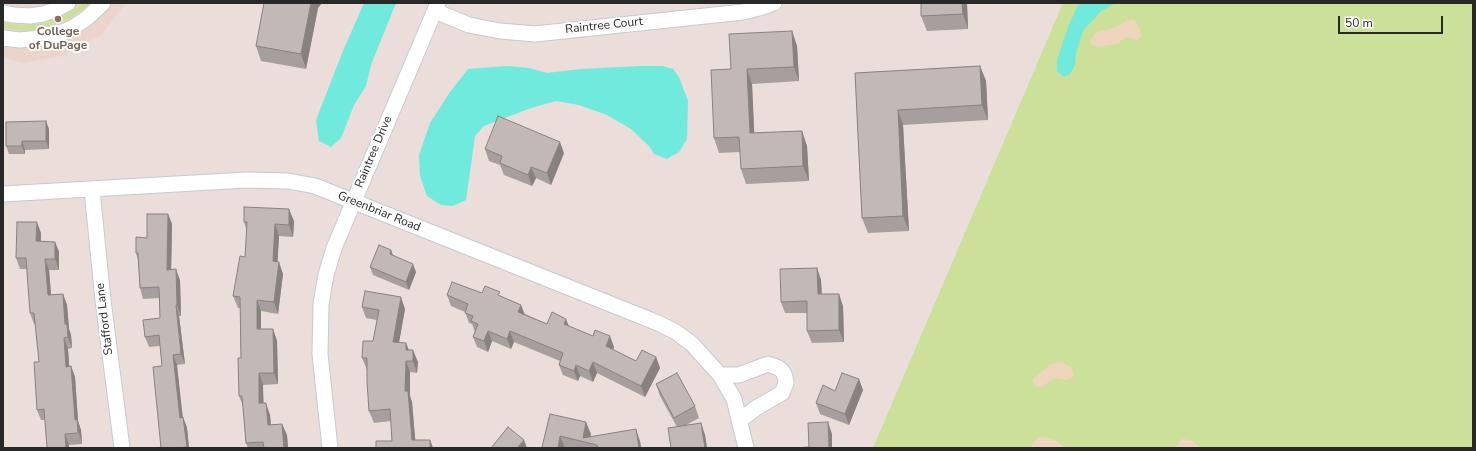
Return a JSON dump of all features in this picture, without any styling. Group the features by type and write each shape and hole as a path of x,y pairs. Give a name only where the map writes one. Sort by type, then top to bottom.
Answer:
{"street":[{"path":"3,13 14,16 43,14 56,10 68,3"},
{"path":"3,38 20,40 41,38 58,34 72,28 87,18 103,3"},
{"name":"Raintree Court","path":"436,7 470,25 500,31 535,34 743,12 774,3"},
{"name":"Raintree Drive","path":"330,448 320,354 321,304 326,276 334,248 353,201 436,7"},
{"name":"Greenbriar Road","path":"3,194 246,180 288,181 315,186 658,323 676,332 692,344 720,375 734,399 746,448"},
{"name":"Stafford Lane","path":"92,190 103,300 122,448"},
{"path":"720,375 739,375 768,364 779,368 783,372 786,383 782,393 756,408 739,421"}],"shaded area":[{"name":"College of DuPage","path":"3,3 126,3 101,35 61,56 22,63 3,57"}],"green space":[{"path":"83,3 91,3 71,18 50,27 26,31 3,28 3,23 24,25 47,23 62,17"},
{"path":"1063,3 1473,3 1473,448 873,448"}],"sand":[{"path":"1130,19 1135,20 1138,25 1141,37 1137,40 1127,37 1117,44 1098,47 1092,45 1090,40 1095,33 1116,27"},
{"path":"1058,362 1064,363 1070,367 1074,373 1072,378 1066,380 1054,378 1042,387 1037,387 1033,380 1036,376 1051,364"},
{"path":"1038,437 1055,440 1065,448 1030,448"},
{"path":"1180,440 1191,440 1201,448 1175,448"}],"water":[{"path":"364,3 396,3 371,65 366,86 354,105 341,138 331,147 319,141 316,120 343,51"},
{"path":"1079,3 1116,3 1101,11 1083,31 1076,53 1075,65 1070,74 1064,77 1057,71 1057,60 1068,27"},
{"path":"507,66 529,68 547,73 581,69 641,66 662,66 673,69 679,77 688,101 687,139 679,152 667,159 654,154 649,146 631,129 607,115 579,105 556,101 531,108 484,126 475,136 466,200 453,206 441,205 427,196 420,176 419,155 430,123 450,92 468,69"}],"building":[{"path":"264,3 311,3 301,54 256,46"},
{"path":"921,3 962,3 963,14 921,16"},
{"path":"792,31 794,67 747,69 750,133 802,131 803,166 741,169 739,137 714,138 711,70 731,69 729,34"},
{"path":"980,66 982,105 898,110 903,216 862,218 855,73"},
{"path":"498,116 560,142 547,173 531,167 528,175 500,163 502,156 485,149"},
{"path":"46,121 46,141 22,141 22,146 6,146 6,122"},
{"path":"244,207 289,209 289,225 275,224 273,261 279,262 274,302 257,300 257,329 273,329 274,373 259,373 259,403 266,403 268,425 282,424 284,448 264,448 263,442 246,443 242,396 239,396 238,358 241,358 240,297 233,296 240,256 245,257 247,222 244,222"},
{"path":"147,214 168,214 167,270 176,269 176,305 181,354 173,355 180,418 183,417 187,447 161,448 153,367 162,366 159,335 145,337 143,320 160,318 159,287 140,288 138,253 136,253 136,237 147,238"},
{"path":"17,222 37,222 36,241 55,242 55,259 45,259 48,295 63,294 65,324 67,324 68,337 64,338 66,367 71,366 75,420 77,419 78,433 65,434 66,448 47,448 44,409 37,410 34,362 39,362 34,313 30,313 26,258 16,258"},
{"path":"379,245 391,250 390,254 413,264 406,282 370,267"},
{"path":"817,268 818,294 839,294 839,330 807,331 807,301 781,302 780,269"},
{"path":"452,282 482,293 485,286 500,292 498,295 521,305 518,312 547,324 552,312 566,319 564,324 593,336 595,330 610,336 606,346 636,361 642,350 656,357 641,386 593,362 589,371 576,365 574,371 559,365 563,353 510,331 507,339 488,331 484,341 473,337 478,324 471,321 473,316 465,313 468,304 447,295"},
{"path":"365,291 401,297 393,342 406,343 406,350 413,350 413,361 406,361 405,391 408,391 412,440 430,440 430,448 376,448 376,441 392,441 390,409 369,411 367,358 362,358 363,341 373,341 379,310 362,307"},
{"path":"677,373 695,406 674,418 656,384"},
{"path":"842,373 859,379 845,414 816,403 823,385 835,391"},
{"path":"550,414 586,422 583,438 636,429 639,448 598,448 597,445 560,436 558,448 542,447"},
{"path":"828,422 829,448 793,448 809,447 808,423"},
{"path":"701,423 705,448 671,448 668,428"},
{"path":"508,427 524,440 517,448 491,448"}],"place":[{"name":"College of DuPage","path":"58,19"}]}
